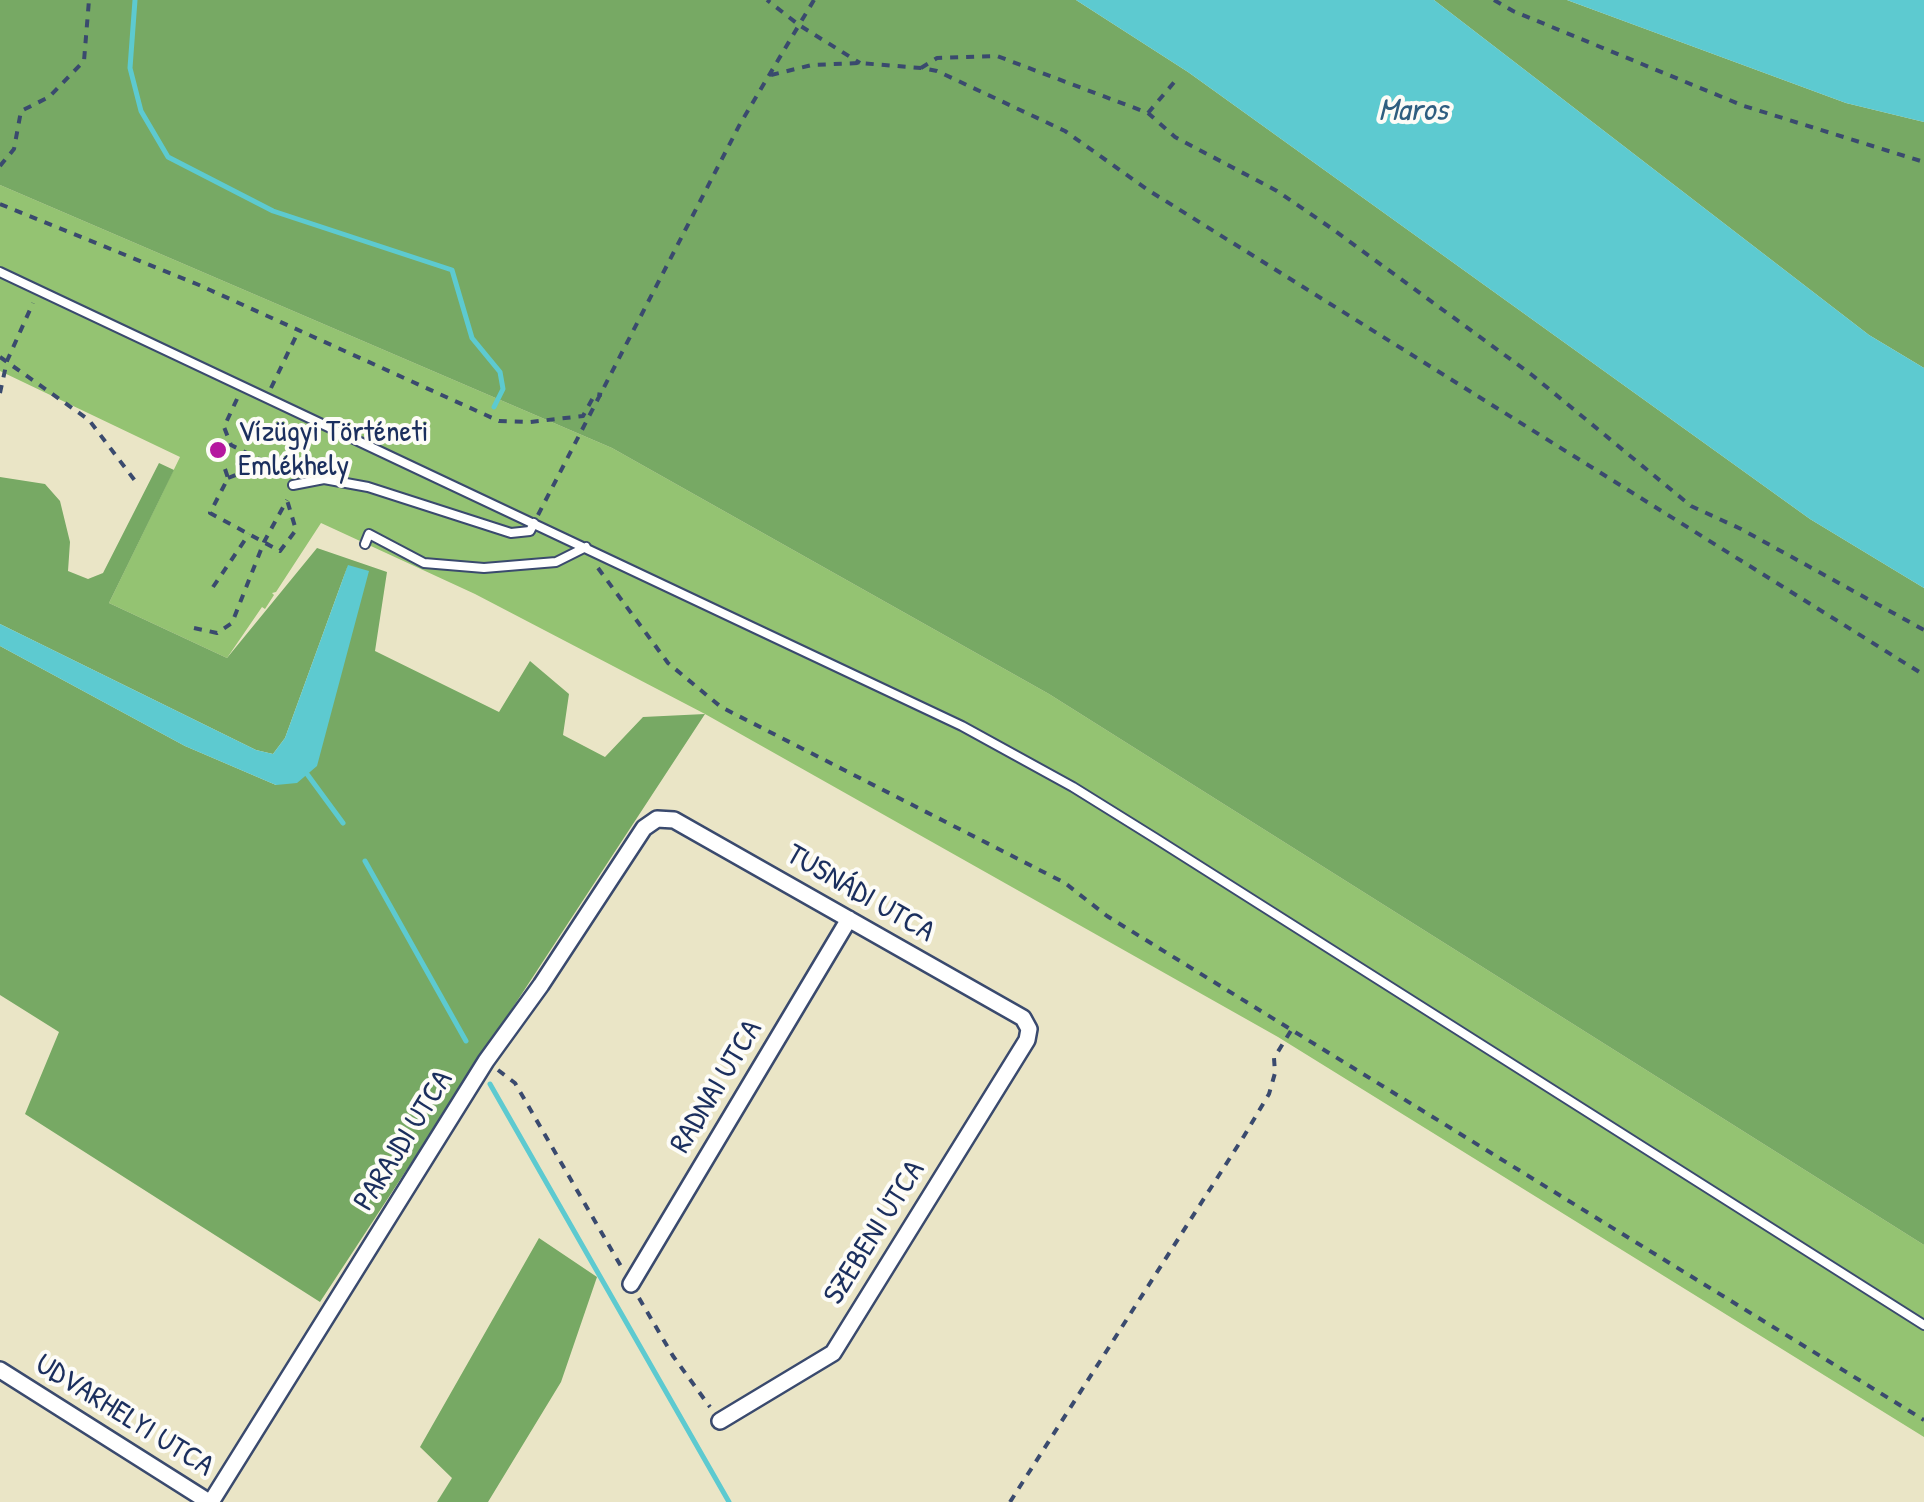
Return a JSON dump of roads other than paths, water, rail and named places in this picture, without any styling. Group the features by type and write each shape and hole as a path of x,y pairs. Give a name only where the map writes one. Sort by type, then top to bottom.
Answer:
{"street":[{"name":"TUSNÁDI UTCA","path":"657,819 674,820 1022,1018 1029,1028"},
{"name":"PARAJDI UTCA","path":"210,1502 486,1061 644,828 657,819"},
{"name":"RADNAI UTCA","path":"631,1284 850,920"},
{"name":"SZEBENI UTCA","path":"720,1421 834,1353 1027,1040 1029,1028"},
{"name":"UDVARHELYI UTCA","path":"5,1374 210,1502"},
{"path":"0,1393 5,1374"}],"lane":[{"path":"0,272 962,726 1073,786 1924,1325"},
{"path":"295,485 324,478 368,487 511,533 530,531 534,523"},
{"path":"365,544 369,534 424,563 484,568 556,562 586,547"}],"water":[{"name":"Maros","path":"1076,0 1434,0 1869,335 1924,368 1924,588 1810,519 1188,72"},
{"path":"1567,0 1924,0 1924,122 1846,103"},
{"path":"348,565 369,571 317,766 297,783 276,785 185,746 0,646 0,624 256,750 273,754 285,738"}],"waterway":[{"path":"135,0 130,68 141,111 168,157 273,211 452,270 472,338 500,372 503,389 494,407"},
{"path":"307,774 343,823"},
{"path":"365,861 466,1041"},
{"path":"490,1084 729,1502"}],"place":[{"name":"Vízügyi Történeti Emlékhely","path":"218,450"}]}
